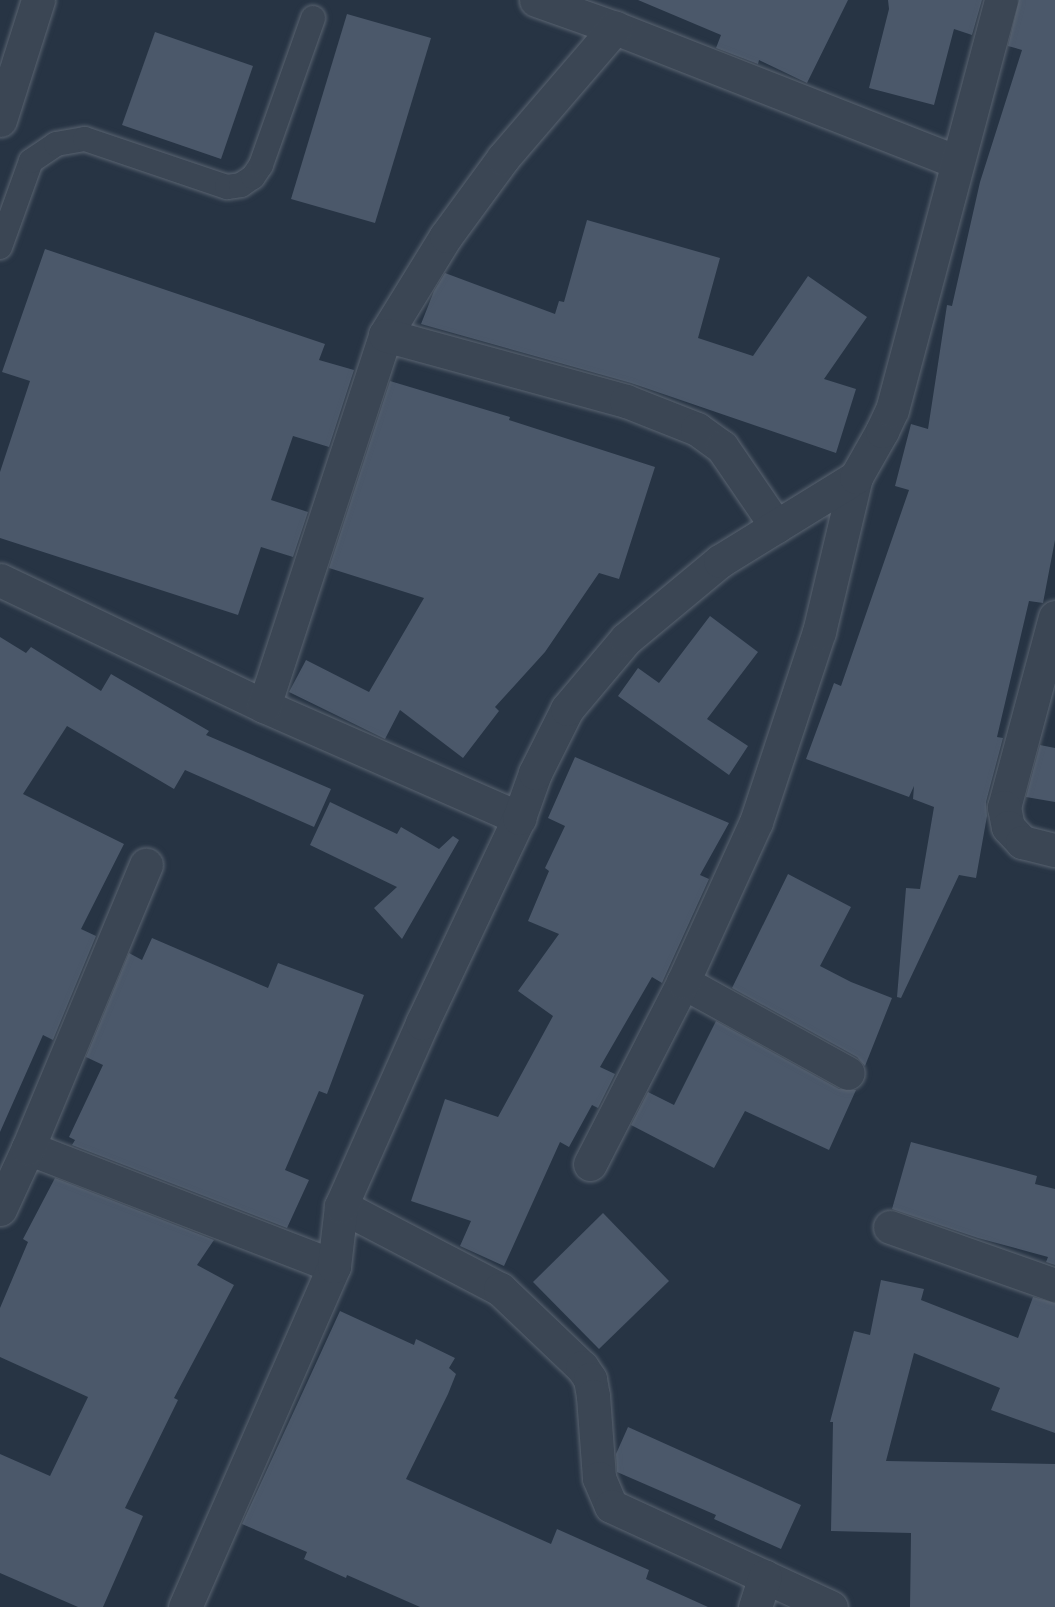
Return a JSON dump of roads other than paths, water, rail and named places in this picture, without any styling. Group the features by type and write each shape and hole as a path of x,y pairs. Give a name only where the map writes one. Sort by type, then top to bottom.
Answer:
{"street":[{"path":"0,120 12,42 38,0"},
{"path":"536,0 615,27 957,162"},
{"path":"590,1164 683,982 756,822 819,632 856,477 892,410 1001,0"},
{"path":"264,705 385,335 446,236 503,158 615,27"},
{"path":"385,335 626,401 697,429 722,447 776,526"},
{"path":"185,1607 334,1266 341,1206 422,1023 519,818 535,773 567,709 626,639 720,561 856,477"},
{"path":"0,580 264,705 519,818"},
{"path":"1055,617 1004,807 1008,828 1022,842 1055,850"},
{"path":"0,1209 28,1148 146,865"},
{"path":"683,982 848,1073"},
{"path":"28,1148 334,1266"},
{"path":"341,1206 500,1289 582,1367 590,1378 593,1396 599,1478 611,1506 831,1607"},
{"path":"890,1227 1055,1285"},
{"path":"755,1607 765,1576"}],"lane":[{"path":"0,247 30,161 56,144 85,140 227,187 241,185 253,177 261,165 313,18"}]}
